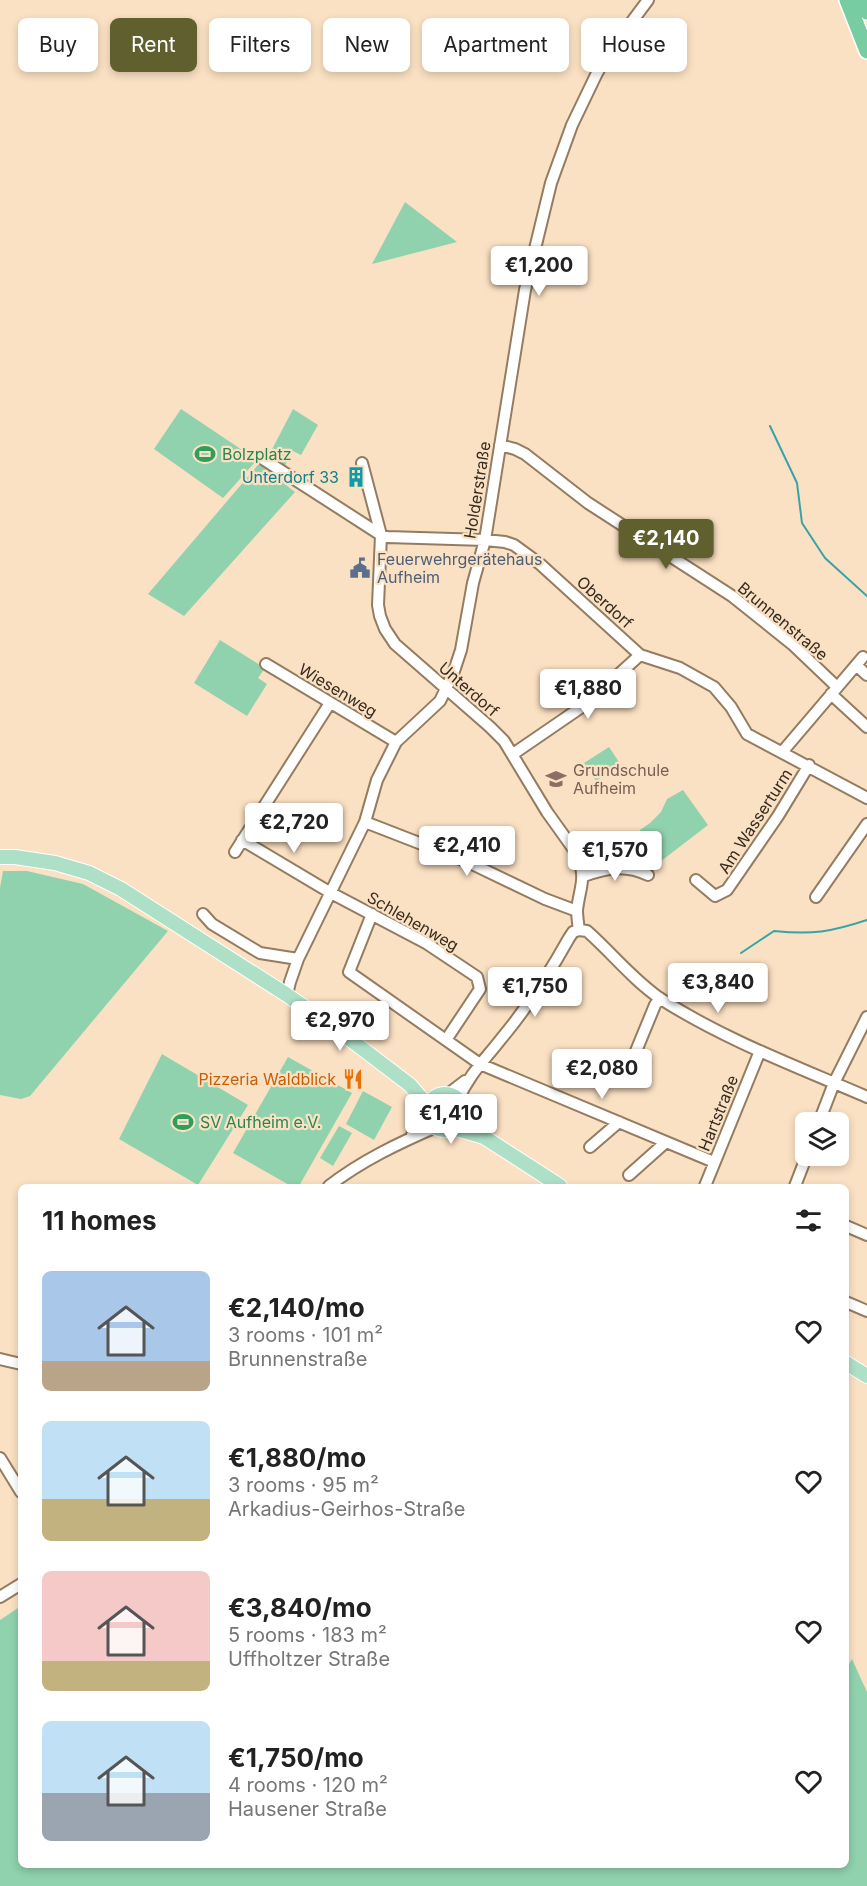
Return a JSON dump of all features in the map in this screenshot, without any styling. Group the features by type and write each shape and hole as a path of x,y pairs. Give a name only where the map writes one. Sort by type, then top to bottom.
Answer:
{"highway":[{"path":"847,0 867,51"},
{"path":"862,0 867,12"}],"main road":[{"path":"0,857 55,863 89,873 122,889 287,995 442,1108 557,1184"},
{"path":"442,1108 444,1130 453,1128 484,1137"},
{"path":"849,1365 867,1376"}],"street":[{"name":"Holderstraße","path":"287,995 298,959 365,822 377,780 396,742 440,701 447,689 461,650 473,584 485,540 525,290 551,183 561,150 607,56 648,0"},
{"name":"Brunnenstraße","path":"500,445 525,454 588,503 732,596 792,644 867,726"},
{"path":"263,459 381,536"},
{"name":"Unterdorf","path":"362,464 381,536 378,605 385,629 395,644 490,727 513,754 522,773 577,854 584,876"},
{"name":"Oberdorf","path":"381,536 505,542 526,552 640,655 680,668 714,687 731,707 747,734 783,751 867,798"},
{"path":"513,754 586,704 640,655"},
{"path":"783,751 859,661 867,675"},
{"name":"Wiesenweg","path":"266,664 396,742"},
{"path":"235,852 330,703"},
{"name":"Am Wasserturm","path":"696,880 715,896 727,891 778,816 809,765"},
{"path":"365,822 468,862 545,899 577,911"},
{"path":"816,897 867,824"},
{"name":"Schlehenweg","path":"242,840 331,892 426,943 477,977 480,989 446,1040"},
{"path":"579,930 577,911 584,876 615,867 627,867 648,875"},
{"path":"203,914 212,924 260,953 298,959"},
{"path":"372,914 349,972 480,1064 714,1162"},
{"path":"332,1184 410,1137 442,1108 515,1021 547,978 573,932 579,930 587,931 660,998 714,1029 760,1051 867,1097"},
{"path":"634,1056 660,998"},
{"path":"823,1112 834,1083 867,1017"},
{"name":"Hartstraße","path":"706,1184 760,1051"},
{"path":"590,1147 619,1122"},
{"path":"629,1174 666,1142"},
{"path":"796,1184 803,1166"},
{"path":"849,1227 867,1235"},
{"path":"849,1303 867,1311"},
{"path":"0,1359 18,1363"},
{"path":"0,1458 18,1487"},
{"path":"0,1597 18,1586"}],"green space":[{"path":"405,202 457,242 372,264"},
{"name":"Bolzplatz","path":"181,409 257,460 223,498 154,449"},
{"path":"293,409 318,425 301,455 293,451 283,469 267,459"},
{"path":"263,459 282,471 277,478 295,492 184,616 148,594"},
{"path":"220,640 265,668 258,678 267,684 247,716 194,683"},
{"path":"609,747 621,765 596,781 584,763"},
{"path":"683,790 708,825 652,868 639,864 629,854 640,830 661,812 667,799"},
{"path":"3,871 27,871 83,884 168,931 30,1096 21,1099 0,1095 0,888"},
{"name":"SV Aufheim e.V.","path":"162,1054 248,1105 199,1184 119,1139"},
{"name":"SV Aufheim e.V.","path":"288,1057 352,1093 300,1184 287,1184 233,1153"},
{"path":"363,1091 392,1107 374,1140 346,1124"},
{"path":"339,1126 352,1133 333,1166 320,1158"},
{"path":"18,1608 18,1868 849,1868 849,1664 852,1659 867,1692 867,1886 0,1886 0,1620"}],"waterway":[{"path":"770,426 797,483 802,523 825,558 867,596"},
{"path":"741,953 774,931 800,933 821,931 867,920"}],"place":[{"name":"Bolzplatz","path":"205,454"},
{"name":"Unterdorf 33","path":"356,477"},
{"name":"Feuerwehrgerätehaus Aufheim","path":"360,568"},
{"name":"Grundschule Aufheim","path":"556,779"},
{"name":"Pizzeria Waldblick","path":"353,1079"},
{"name":"SV Aufheim e.V.","path":"183,1122"}]}
